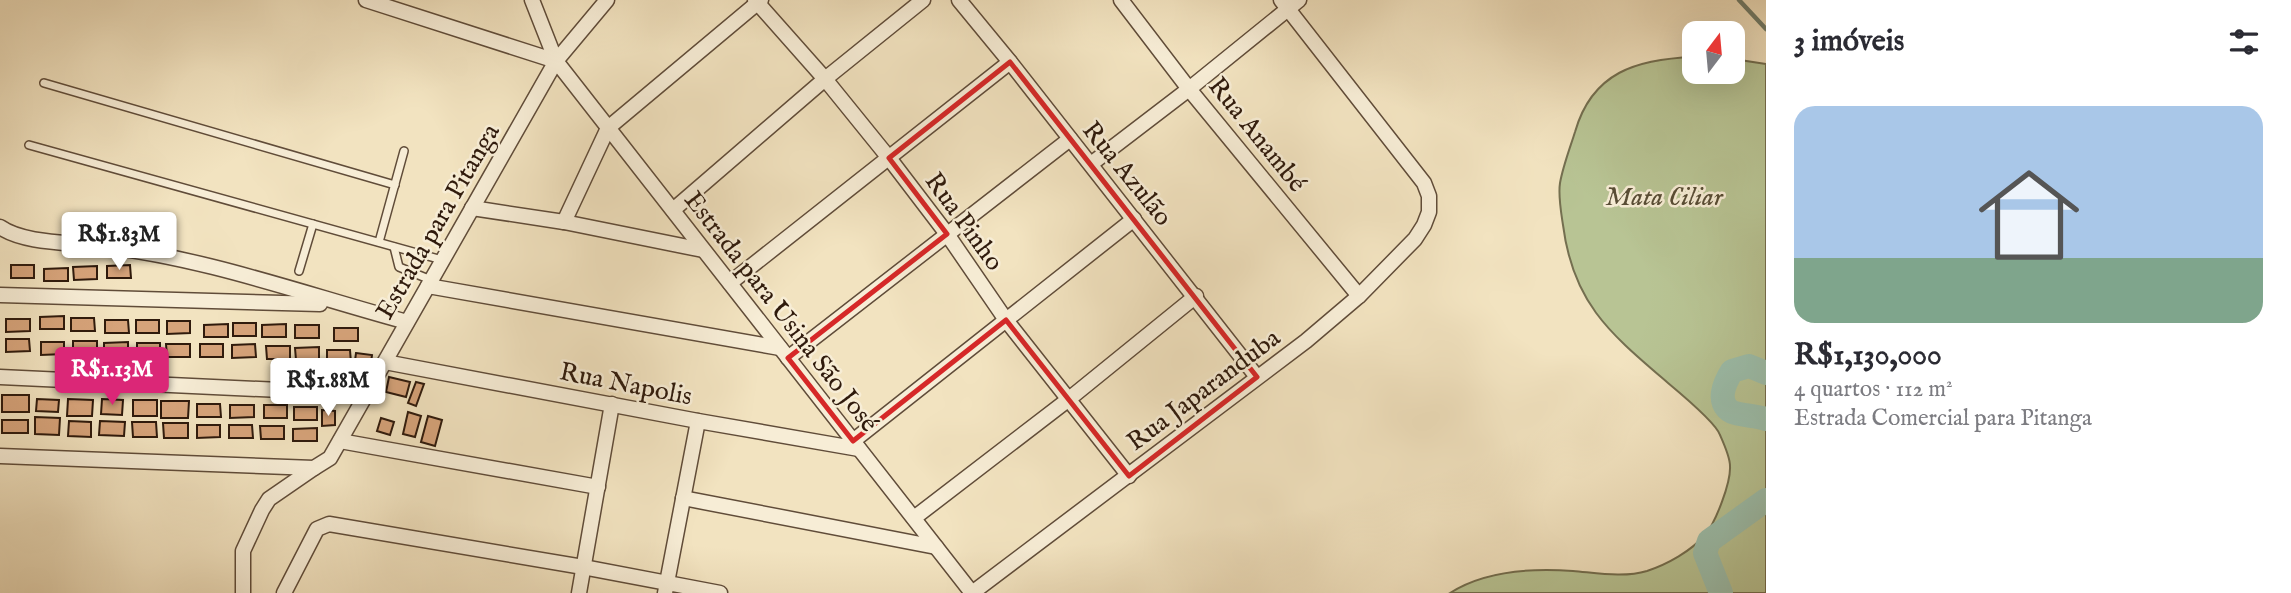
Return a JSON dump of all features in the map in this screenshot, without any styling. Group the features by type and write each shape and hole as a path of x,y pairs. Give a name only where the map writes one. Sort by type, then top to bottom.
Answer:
{"street":[{"path":"366,0 556,61"},
{"name":"Estrada para Usina São José","path":"532,0 556,61 936,547 961,586"},
{"name":"Estrada para Pitanga","path":"243,593 243,551 262,510 269,499 330,458 556,61 607,0"},
{"path":"673,210 825,79 923,0"},
{"name":"Rua Azulão","path":"959,0 1258,377"},
{"name":"Rua Anambé","path":"1121,0 1189,89 1359,296"},
{"path":"564,222 608,128 758,1"},
{"name":"Rua Pinho","path":"758,1 889,158 947,234 1006,320 1129,476"},
{"path":"1091,164 1189,89 1289,3"},
{"name":"Rua Japaranduba","path":"961,586 972,593 1129,476 1359,296 1415,239 1429,212 1429,196 1424,183 1289,3"},
{"path":"730,284 1010,62"},
{"path":"429,283 784,353 947,234 1070,139"},
{"path":"472,208 564,222 703,250"},
{"path":"856,445 1006,320 1134,219"},
{"path":"0,228 22,237 134,249 181,259 407,322"},
{"path":"0,295 342,304"},
{"path":"914,519 1196,296"},
{"name":"Rua Napolis","path":"384,362 698,422 856,445"},
{"path":"0,377 366,394"},
{"path":"579,593 612,404"},
{"path":"666,588 698,422"},
{"path":"340,441 597,486"},
{"path":"0,456 314,468"},
{"path":"683,498 936,547"},
{"path":"284,593 317,529 323,525 337,525 583,567 666,588 720,593"}],"lane":[{"path":"44,83 395,185"},
{"path":"29,145 443,260"},
{"path":"379,243 404,152"},
{"path":"299,271 313,224"},
{"path":"394,247 399,267 429,283"}],"highlighted area":[{"path":"1010,62 1257,377 1129,476 1006,320 853,441 788,358 947,234 889,158"}],"green space":[{"name":"Mata Ciliar","path":"1682,58 1682,84 1745,84 1745,61 1766,64 1766,593 1450,593 1479,579 1510,572 1557,570 1620,575 1647,571 1686,552 1705,535 1718,512 1730,473 1728,455 1720,435 1705,416 1629,349 1598,315 1576,276 1568,252 1560,199 1560,183 1567,157 1583,112 1593,95 1605,82 1619,73 1654,61"}],"building":[{"path":"11,265 34,265 34,278 11,278"},
{"path":"130,265 131,278 107,278 107,266"},
{"path":"97,266 97,279 74,280 73,267"},
{"path":"68,268 68,281 44,281 44,269"},
{"path":"64,316 64,329 40,329 40,317"},
{"path":"71,318 94,318 95,331 71,331"},
{"path":"6,319 30,319 30,331 6,332"},
{"path":"105,320 128,320 129,333 105,333"},
{"path":"136,320 159,320 159,333 136,333"},
{"path":"167,321 190,321 190,333 167,334"},
{"path":"233,323 256,323 256,336 233,336"},
{"path":"228,324 228,337 204,337 204,325"},
{"path":"286,324 286,337 262,337 262,325"},
{"path":"295,325 319,325 319,338 295,338"},
{"path":"334,328 358,328 358,341 334,341"},
{"path":"6,339 29,339 30,351 6,352"},
{"path":"73,341 97,341 97,354 73,354"},
{"path":"41,342 64,342 64,354 41,355"},
{"path":"128,342 128,355 104,355 104,343"},
{"path":"137,343 160,343 160,356 137,356"},
{"path":"166,344 190,344 190,357 167,357"},
{"path":"200,344 223,344 223,357 200,357"},
{"path":"255,344 256,357 232,358 232,345"},
{"path":"266,346 290,346 290,359 267,359"},
{"path":"319,347 319,360 296,360 295,348"},
{"path":"327,350 350,350 351,363 327,363"},
{"path":"356,353 372,355 370,370 354,368"},
{"path":"389,377 410,382 406,397 386,392"},
{"path":"416,382 424,384 416,406 408,403"},
{"path":"2,395 29,395 29,412 2,412"},
{"path":"37,399 59,400 58,412 36,411"},
{"path":"68,399 93,400 92,416 67,416"},
{"path":"102,399 123,400 122,415 101,414"},
{"path":"133,400 157,400 157,416 133,416"},
{"path":"161,401 189,401 188,418 161,418"},
{"path":"197,404 220,404 221,417 197,417"},
{"path":"230,405 254,405 254,417 230,418"},
{"path":"264,405 287,405 287,418 264,418"},
{"path":"294,407 317,407 317,420 294,420"},
{"path":"322,410 335,411 335,425 322,426"},
{"path":"408,412 421,416 415,437 403,434"},
{"path":"428,416 442,420 435,446 421,442"},
{"path":"35,417 60,418 59,435 35,434"},
{"path":"381,418 394,422 390,435 377,431"},
{"path":"2,420 28,420 28,433 2,433"},
{"path":"69,421 91,422 91,437 68,436"},
{"path":"100,421 125,422 124,436 99,435"},
{"path":"132,422 156,422 157,437 133,437"},
{"path":"163,423 188,423 188,438 164,438"},
{"path":"197,425 220,425 220,437 197,438"},
{"path":"229,425 252,425 253,438 229,438"},
{"path":"260,426 284,426 284,439 261,439"},
{"path":"317,428 317,441 293,441 293,429"}],"waterway":[{"path":"1739,0 1766,29"},
{"path":"1766,373 1749,366 1732,371 1723,392 1724,403 1732,412 1766,419"},
{"path":"1721,593 1705,553 1709,541 1766,500"}]}
